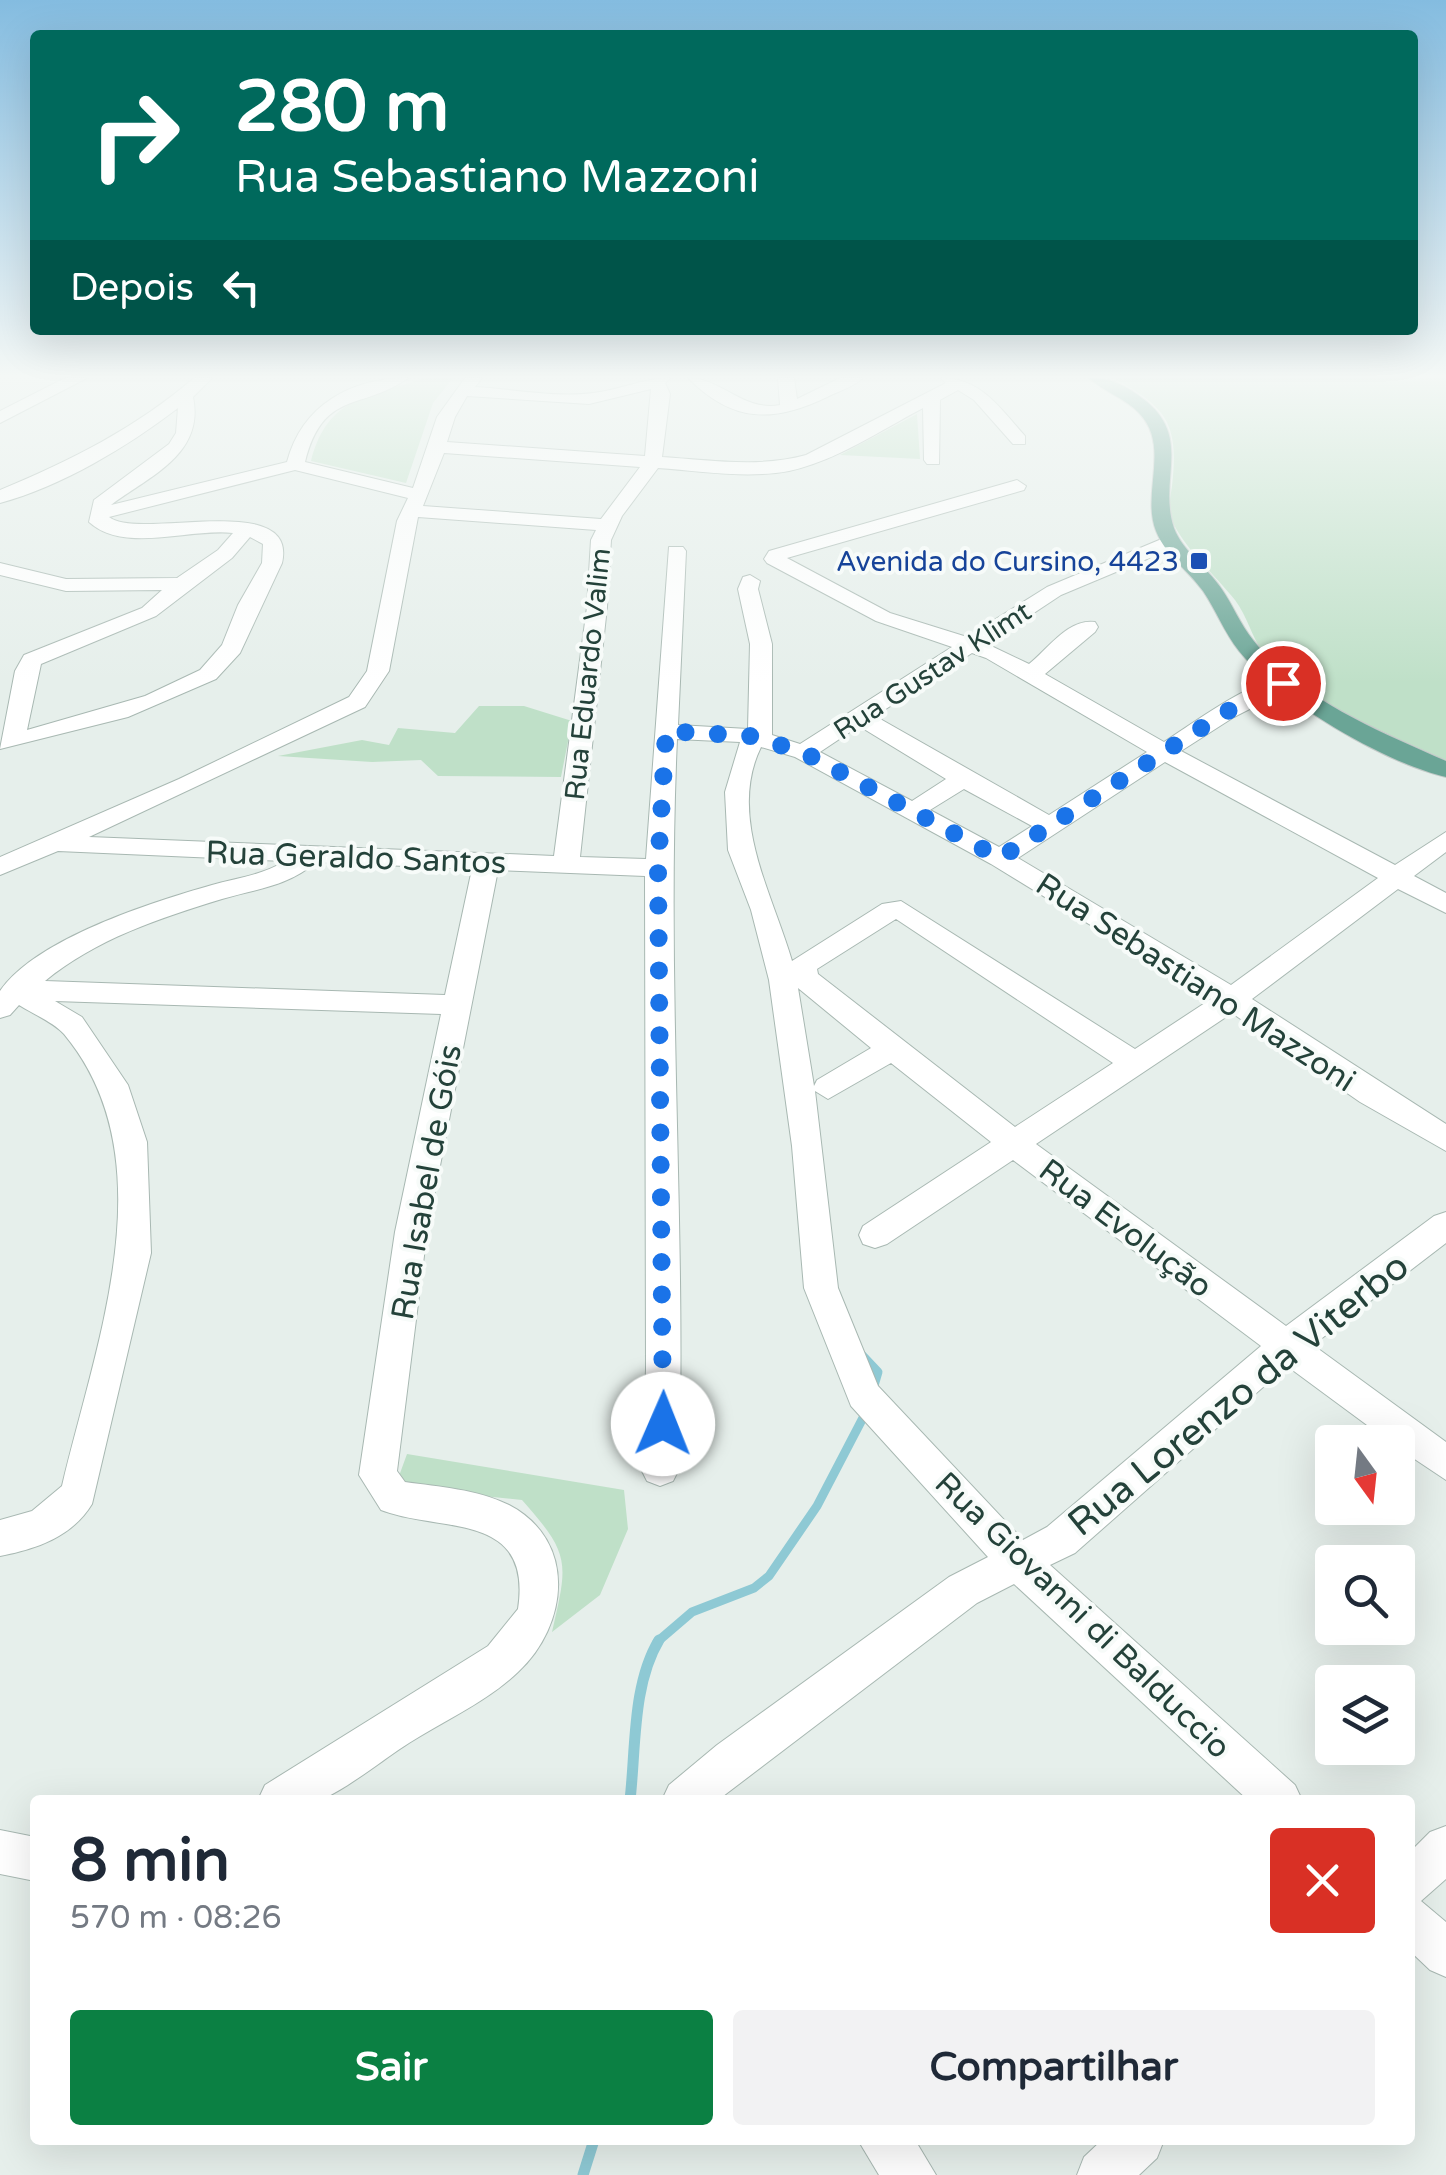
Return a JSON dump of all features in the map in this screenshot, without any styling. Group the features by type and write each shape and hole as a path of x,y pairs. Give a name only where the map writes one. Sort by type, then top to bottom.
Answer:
{"main road":[{"path":"1164,480 1158,510 1171,542 1212,589 1244,644 1283,683 1329,713 1446,770"}],"street":[{"path":"0,497 41,480"},
{"path":"7,741 142,704 216,668 225,659 276,550 264,536 247,528 112,529 99,522 98,515 108,498 137,480"},
{"path":"98,515 235,480"},
{"path":"343,480 415,503 606,525"},
{"path":"0,867 300,732 357,702 378,670 402,540 425,480"},
{"name":"Rua Eduardo Valim","path":"566,866 597,607 601,540 606,525 642,480"},
{"path":"1017,486 776,555 774,559 883,616 973,645 1031,673 1088,710 1446,904"},
{"path":"7,741 32,660 149,612 225,554 247,528"},
{"name":"Rua Gustav Klimt","path":"803,752 1054,590 1171,542"},
{"path":"660,1470 664,1370 658,868 676,551"},
{"path":"0,569 66,585 182,584"},
{"name":"Rua Giovanni di Balduccio","path":"750,582 748,589 761,644 757,738 744,758 737,792 741,850 764,910 800,980 802,1102 821,1288 864,1394 886,1423 1018,1562 1274,1795"},
{"path":"1031,673 1066,638 1087,627"},
{"path":"1000,858 1226,712 1283,683"},
{"path":"862,717 962,779 1048,825"},
{"name":"Rua Sebastiano Mazzoni","path":"666,731 757,738 803,752 1000,858 1232,999 1371,1094 1446,1139"},
{"path":"910,812 962,779"},
{"path":"875,1235 1232,999 1446,840"},
{"name":"Rua Geraldo Santos","path":"54,844 658,868"},
{"path":"5,996 64,954 118,926 182,902 290,873 309,856"},
{"name":"Rua Isabel de Góis","path":"288,1795 502,1660 527,1630 538,1608 532,1555 521,1534 493,1516 394,1498 378,1475 411,1232 486,863"},
{"path":"800,980 806,962 897,909 912,915 1132,1062"},
{"name":"Rua Evolução","path":"800,980 895,1047 1014,1143 1284,1347 1446,1462"},
{"path":"5,996 459,1006"},
{"path":"0,1538 40,1527 73,1503 85,1474 134,1253 136,1188 131,1142 117,1093 72,1024 5,996"},
{"path":"828,1088 895,1047"},
{"name":"Rua Lorenzo da Viterbo","path":"690,1795 963,1590 1042,1551 1078,1526 1284,1347 1446,1225"},
{"path":"1415,1878 1446,1848"},
{"path":"0,1852 30,1858"},
{"path":"1415,1924 1446,1954"},
{"path":"886,2145 911,2175"},
{"path":"1102,2175 1134,2145"}],"green space":[{"path":"1173,480 1446,480 1446,760 1321,699 1277,669 1263,653 1235,600 1179,533 1170,505"},
{"path":"479,706 524,706 572,721 561,777 438,776 421,760 372,762 278,756 362,740 389,745 398,728 455,733"},
{"path":"407,1454 624,1490 628,1529 600,1595 552,1632 561,1590 561,1560 550,1534 538,1519 522,1500 395,1487"}],"waterway":[{"path":"862,1355 878,1372 873,1389"},
{"path":"659,1640 692,1612 754,1588 769,1576 817,1506 866,1412"},
{"path":"630,1795 640,1697 659,1640"},
{"path":"583,2175 592,2145"}],"place":[{"name":"Avenida do Cursino, 4423","path":"1199,561"}],"route":[{"path":"663,1424 658,868 666,731 750,736 803,752 1000,858 1226,712 1283,683"}]}
